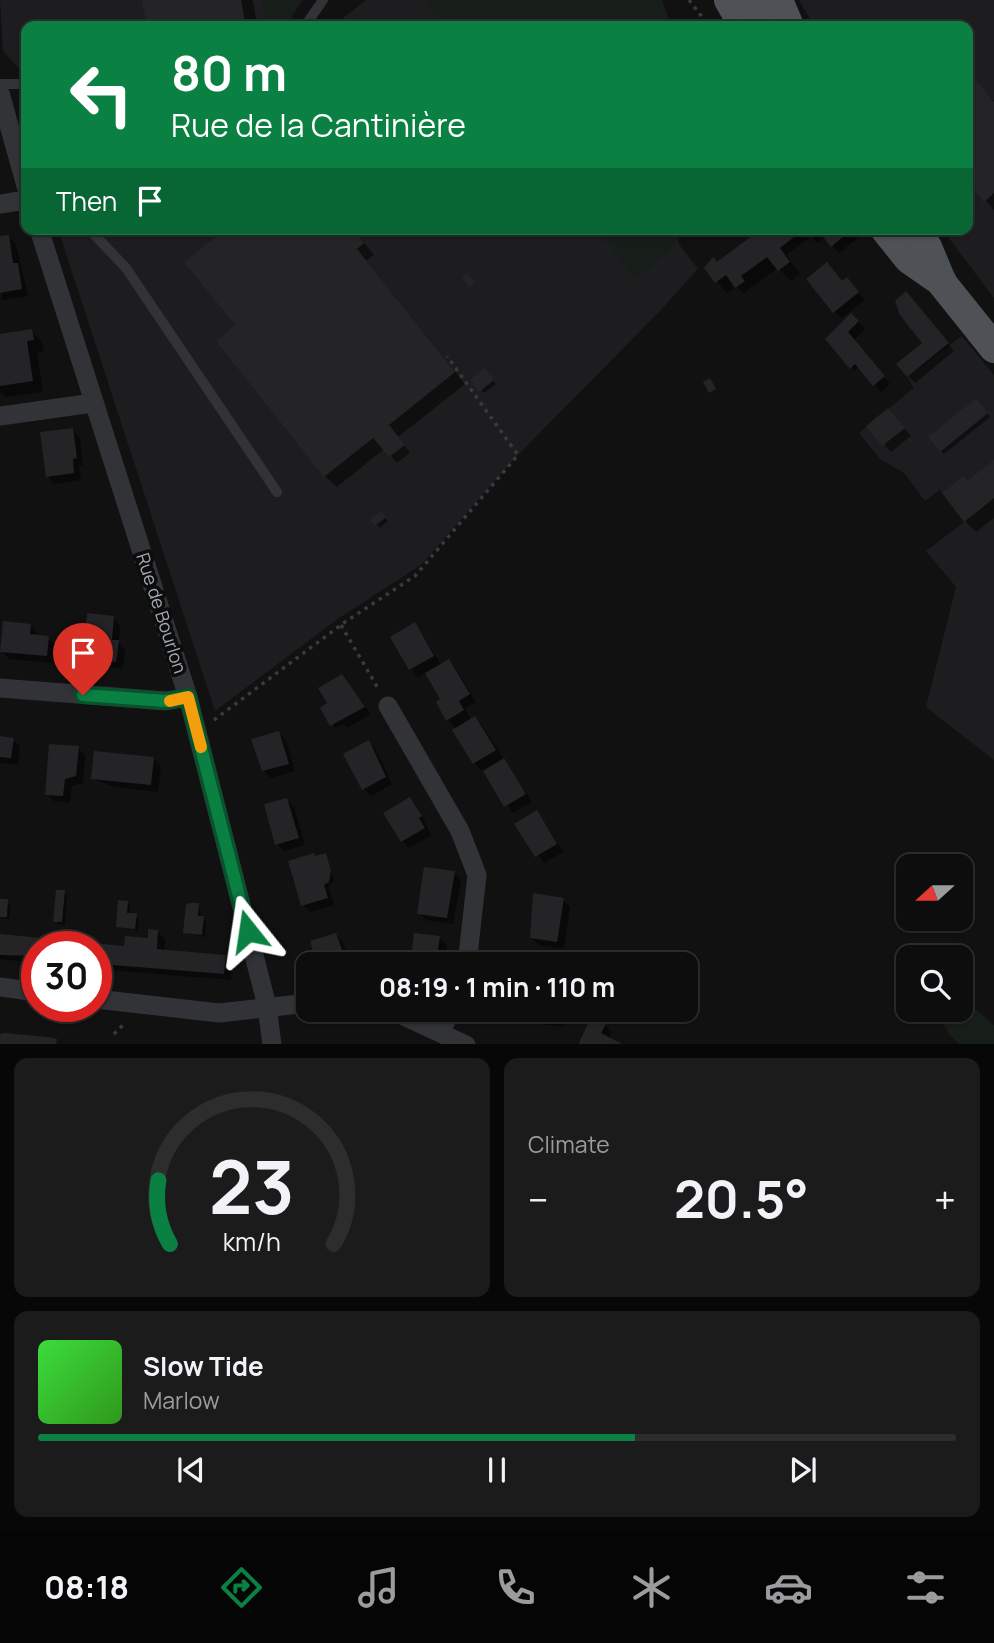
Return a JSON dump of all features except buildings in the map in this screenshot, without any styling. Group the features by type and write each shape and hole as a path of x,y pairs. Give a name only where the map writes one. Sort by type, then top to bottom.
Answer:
{"main road":[{"path":"729,0 741,21"},
{"path":"752,0 763,21"},
{"path":"778,0 787,21"},
{"path":"890,235 909,259 942,283 994,348"},
{"path":"918,235 927,247 942,283"}],"street":[{"path":"0,93 21,168"},
{"path":"0,204 21,201"},
{"name":"Rue de Bourlon","path":"40,235 198,731 267,1006 272,1044"},
{"path":"0,416 93,403"},
{"path":"0,688 166,701 188,697"},
{"path":"388,706 460,831 477,875 468,952"},
{"path":"0,987 21,990"},
{"path":"112,1001 219,1013 296,1004"},
{"path":"418,1022 464,1044"},
{"path":"440,1032 445,1022"}],"lane":[{"path":"308,21 323,0"},
{"path":"0,84 21,84"},
{"path":"95,235 126,268 277,492"}],"path":[{"path":"689,0 705,21"},
{"path":"198,731 341,625 415,576 519,455 447,356"},
{"path":"341,625 388,706"}],"shaded area":[{"path":"0,0 302,0 289,21 21,21 21,71 3,51"},
{"path":"262,0 302,0 289,21 265,21"},
{"path":"366,0 662,0 669,21 339,21"},
{"path":"423,0 662,0 669,21 439,21"},
{"path":"799,0 994,0 994,298 947,235 973,235 973,21 811,21"},
{"path":"60,235 680,235 678,243 698,269 518,455 421,565 336,620 215,711"},
{"path":"602,235 680,235 678,243 636,280"},
{"path":"962,336 994,375 994,760 926,707 956,587 926,551 964,522 940,490 925,501 904,473 880,459 859,433 914,388 907,377"},
{"path":"973,1007 994,1025 994,1044 959,1044 942,1022 973,1022"}],"slow traffic":[{"path":"170,701 188,697 201,747"}],"route":[{"path":"83,695 166,701 188,697 248,931"}]}
